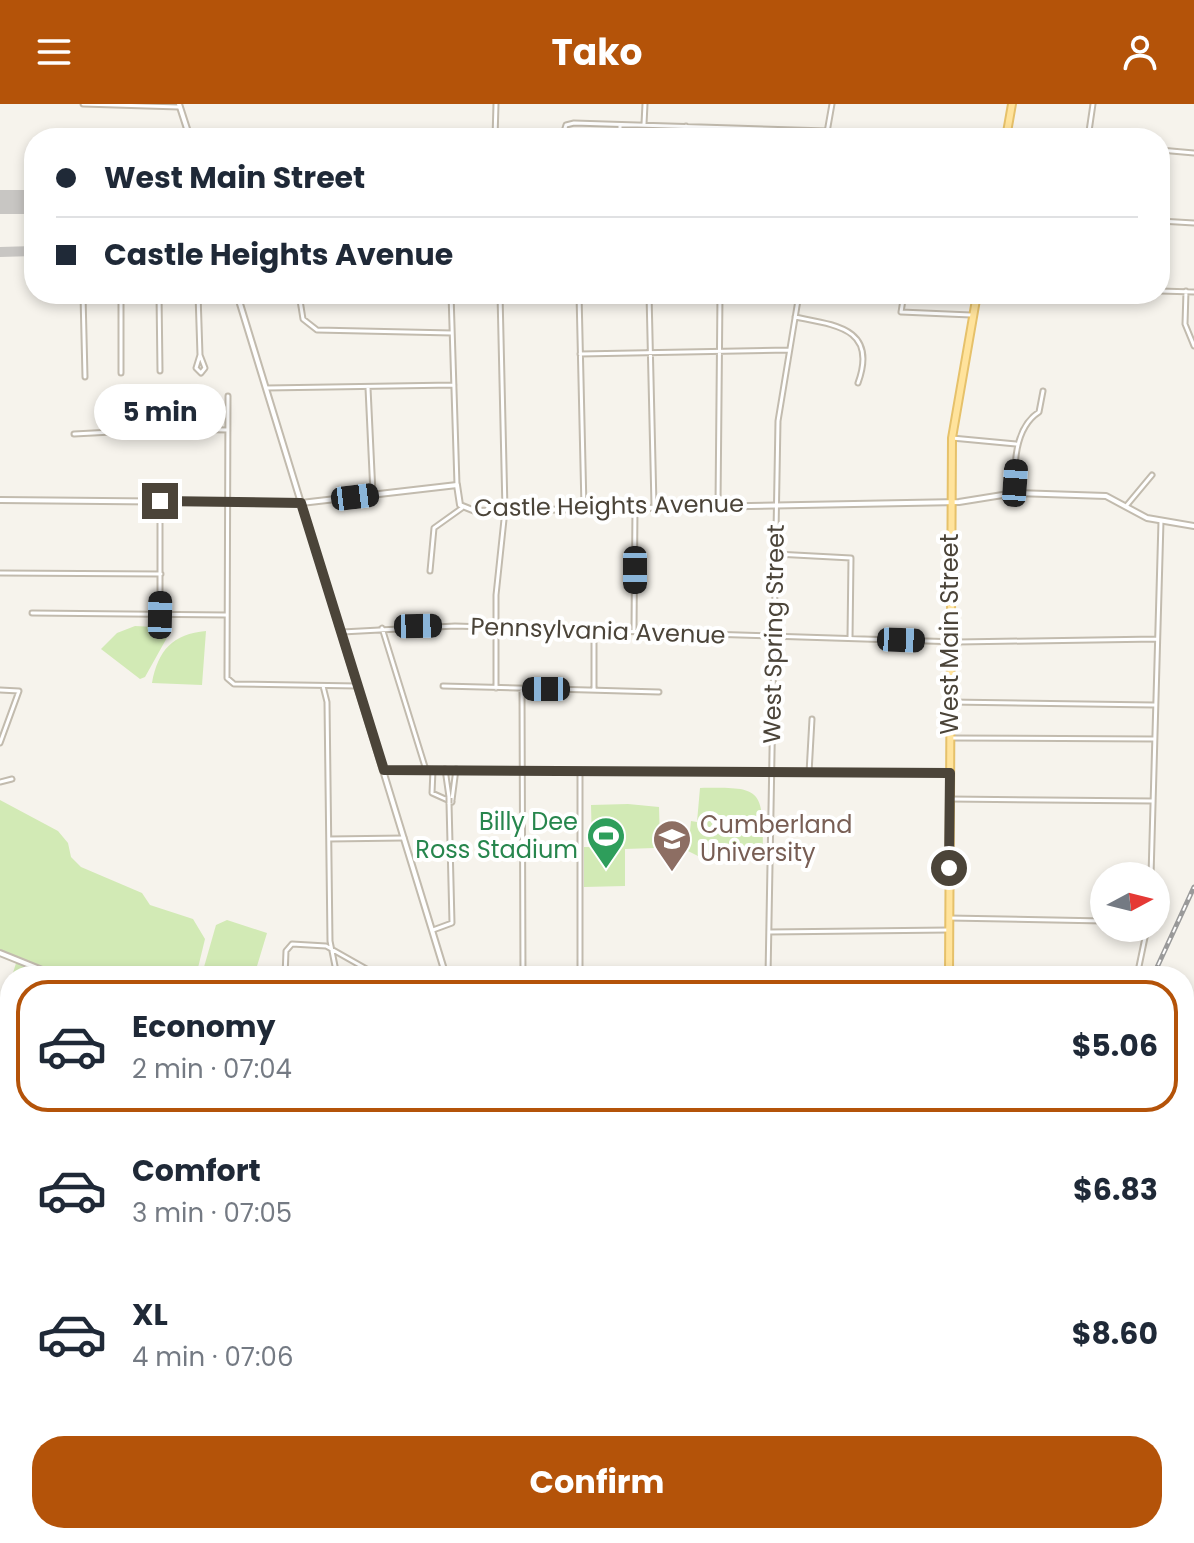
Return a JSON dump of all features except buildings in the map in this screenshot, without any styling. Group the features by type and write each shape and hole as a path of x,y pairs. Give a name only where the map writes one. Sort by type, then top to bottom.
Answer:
{"main road":[{"path":"1008,128 1012,104"},
{"name":"West Main Street","path":"949,966 952,438 975,304"}],"street":[{"path":"83,104 180,106 187,128"},
{"path":"495,128 496,104"},
{"path":"644,125 645,104"},
{"path":"828,128 832,104"},
{"path":"1089,128 1093,104"},
{"path":"564,128 569,124 742,128"},
{"path":"1170,151 1194,153"},
{"path":"1170,222 1194,223"},
{"path":"1170,291 1194,292"},
{"path":"1186,291 1185,324 1194,346"},
{"path":"83,304 85,377"},
{"path":"121,304 121,373"},
{"path":"159,304 160,371"},
{"path":"198,304 200,355"},
{"path":"240,304 443,966"},
{"path":"301,304 303,319 317,330 452,333"},
{"path":"451,304 457,485"},
{"path":"496,688 495,627 505,510 500,304"},
{"path":"579,304 584,508"},
{"path":"649,304 654,507"},
{"path":"718,505 720,304"},
{"name":"West Spring Street","path":"768,966 779,408 797,304"},
{"path":"902,304 901,312 972,315"},
{"path":"795,317 841,327 854,335 863,354 858,383"},
{"path":"580,354 789,350"},
{"path":"267,388 454,385"},
{"path":"368,388 373,494"},
{"path":"1015,493 1016,444 1032,417 1039,412 1043,391"},
{"path":"228,396 226,672 230,682 357,686"},
{"path":"74,434 169,429 228,430"},
{"path":"952,438 1016,444"},
{"path":"1127,505 1152,475"},
{"name":"Castle Heights Avenue","path":"0,500 301,503 457,485 456,496 462,508 505,510 950,502 1015,493 1106,496 1127,505 1139,515 1194,526"},
{"path":"160,501 160,615"},
{"path":"634,633 635,507"},
{"path":"430,571 434,528 462,508"},
{"path":"1151,862 1161,521"},
{"path":"776,554 851,558 850,638"},
{"path":"0,573 161,574"},
{"path":"32,613 226,615"},
{"name":"Pennsylvania Avenue","path":"341,632 382,628 495,627 950,642 1157,639"},
{"path":"382,628 426,770"},
{"path":"594,632 594,690"},
{"path":"323,686 327,702 330,949 334,966"},
{"path":"443,686 659,692"},
{"path":"522,689 523,966"},
{"path":"0,690 19,691 0,743"},
{"path":"950,702 1156,705"},
{"path":"809,773 812,719"},
{"path":"950,738 1155,739"},
{"path":"433,930 452,923 450,801 445,769"},
{"path":"450,801 456,769"},
{"path":"384,770 950,773"},
{"path":"433,770 432,793 450,801"},
{"path":"580,771 580,966"},
{"path":"0,782 12,779"},
{"path":"950,799 1153,801"},
{"path":"329,839 404,838"},
{"path":"949,918 1090,921"},
{"path":"769,932 949,930"},
{"path":"1139,966 1144,942"},
{"path":"285,966 286,951 290,944 330,949 361,966"},
{"path":"0,953 32,966"}],"green space":[{"path":"135,626 155,627 169,634 145,677 140,679 101,649 117,633"},
{"path":"206,631 202,685 152,683 158,661 169,646 184,636"},
{"path":"700,788 736,789 754,795 762,814 763,849 735,852 731,858 698,856 688,851 691,821 697,822"},
{"path":"0,800 58,831 68,843 71,857 81,867 142,893 150,905 193,919 205,939 198,966 15,966 17,960 0,954"},
{"path":"591,805 659,807 660,841 654,848 625,849 625,886 584,887 584,847 592,847"},
{"path":"227,920 267,933 257,966 204,966 216,925"}],"taxiway":[{"path":"0,252 24,251"}],"runway":[{"path":"0,202 24,202"}],"railway":[{"path":"1158,966 1194,887"}],"place":[{"name":"Billy Dee Ross Stadium","path":"606,870"},
{"name":"Cumberland University","path":"672,873"}],"route":[{"path":"160,501 301,503 384,770 950,773 949,868"}]}
